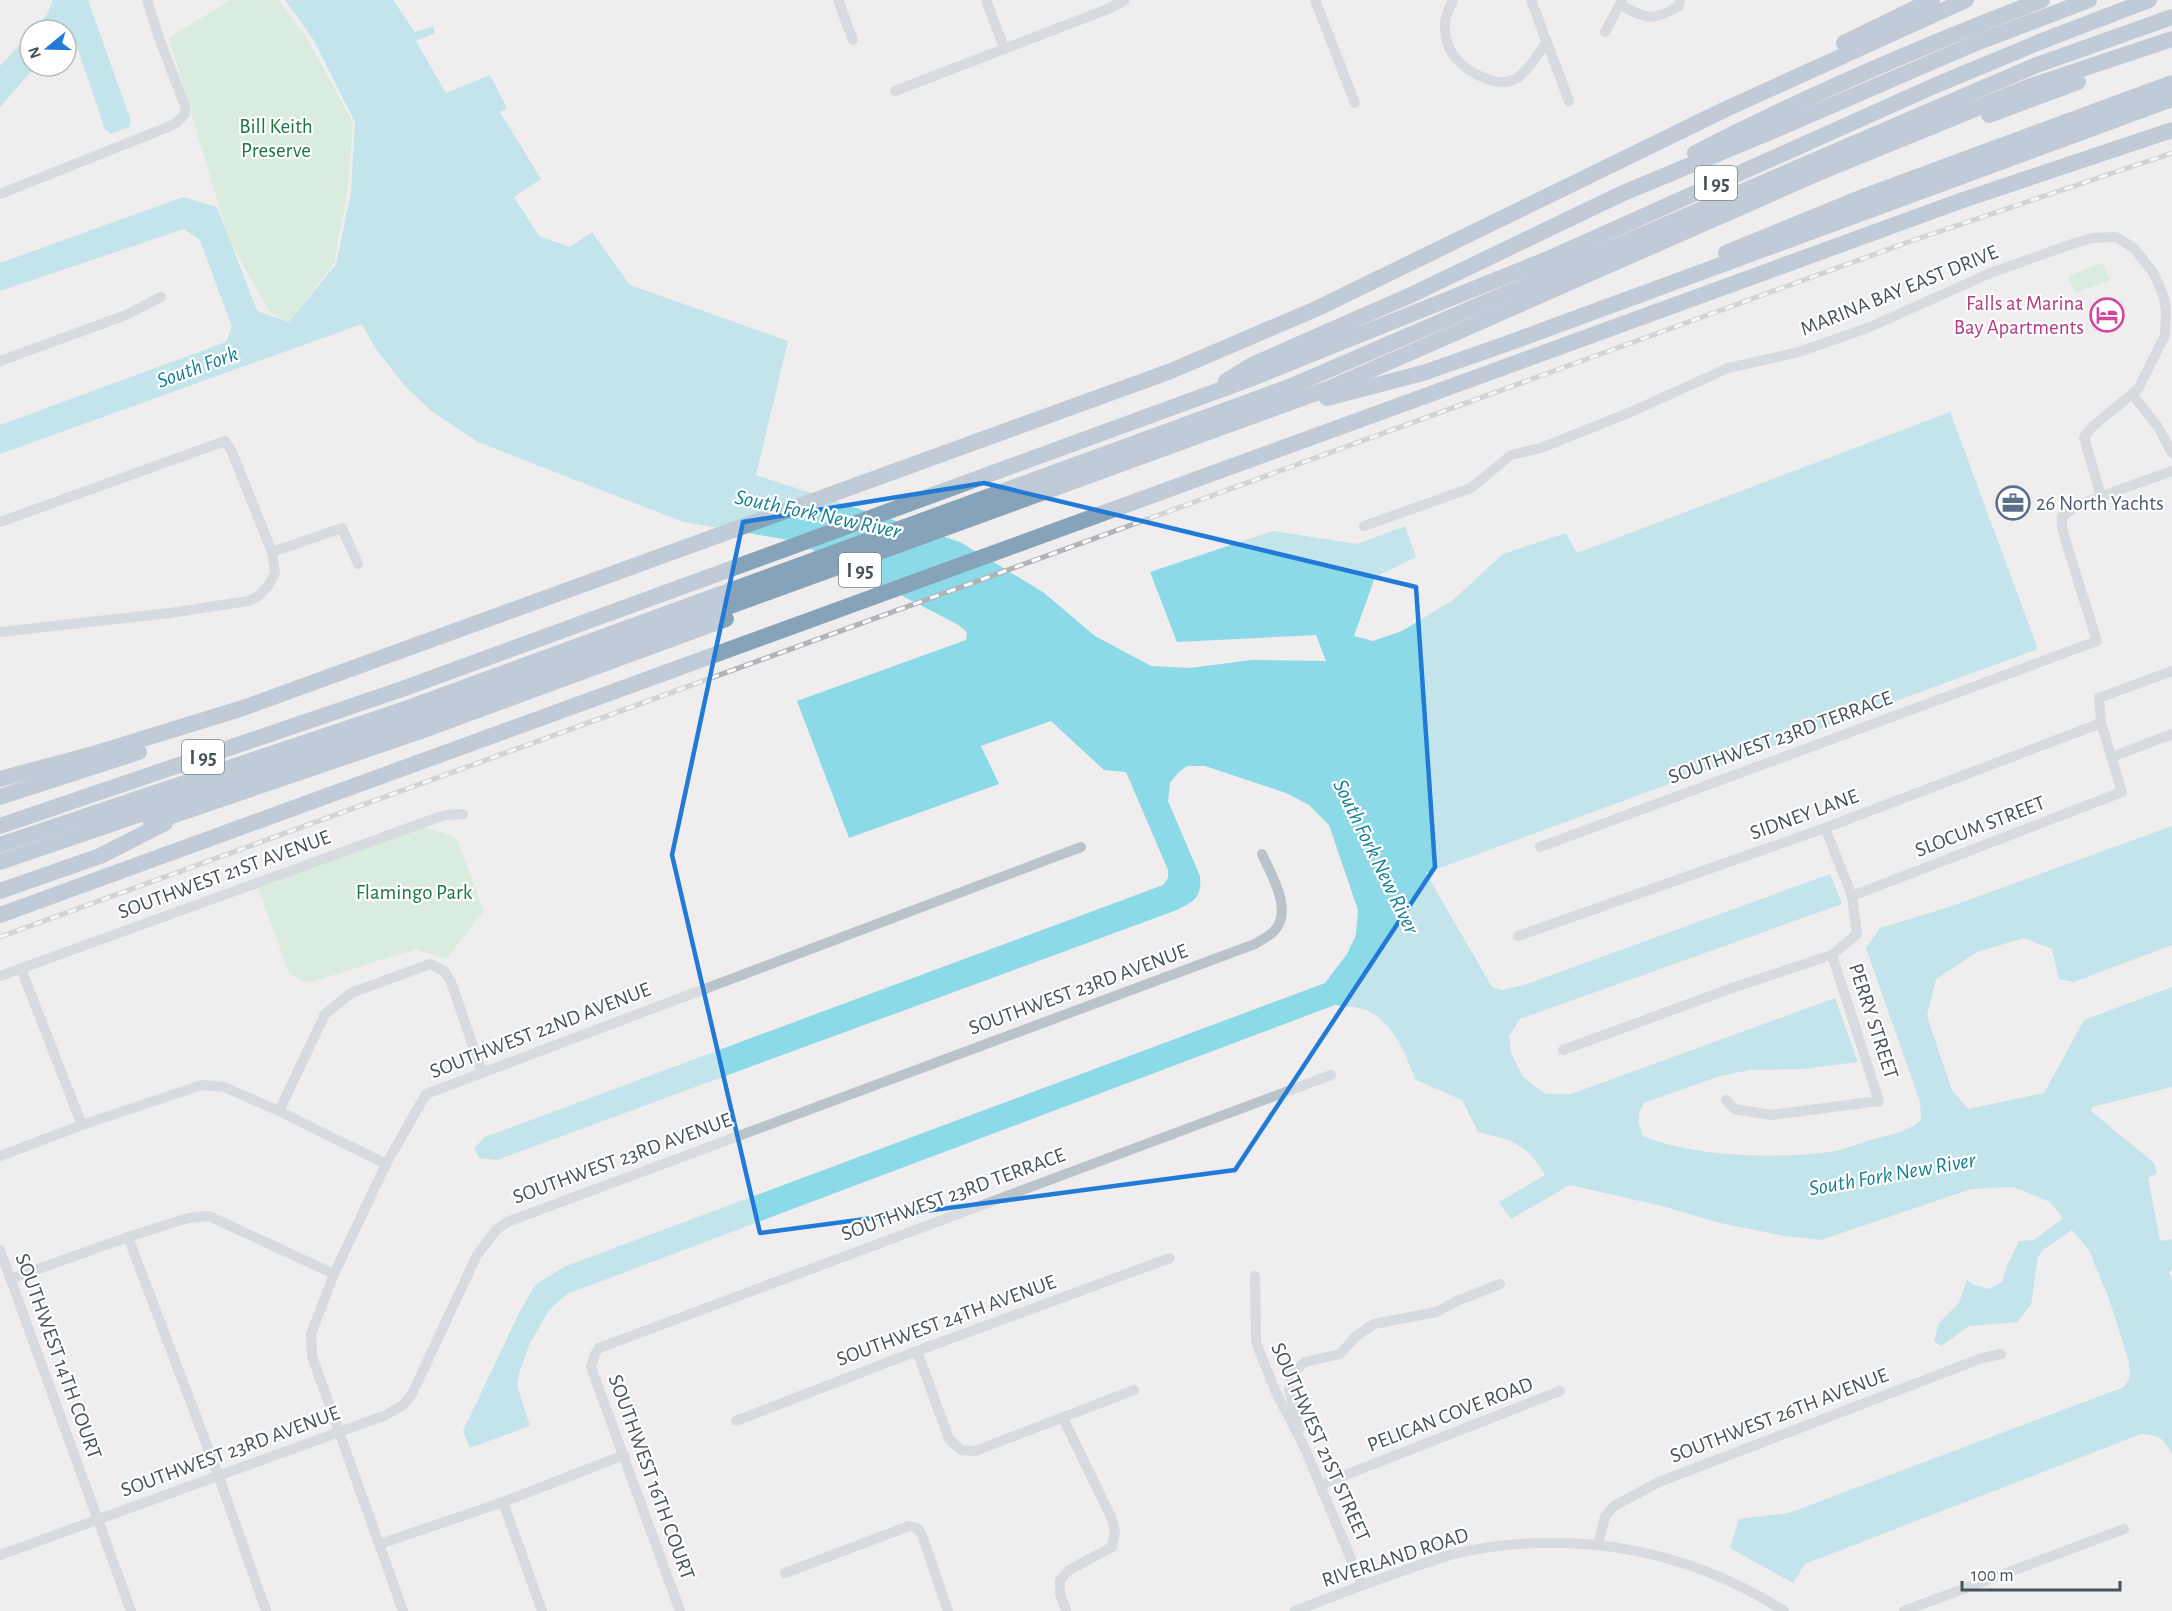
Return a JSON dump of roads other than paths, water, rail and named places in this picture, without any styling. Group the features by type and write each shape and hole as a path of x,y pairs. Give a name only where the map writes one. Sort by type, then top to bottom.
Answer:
{"highway":[{"path":"1726,109 1771,77 1932,0"},
{"path":"0,779 97,753 243,708 1136,384 1210,355 1308,313 1726,109 1966,0"},
{"path":"1621,194 1703,148 1822,91 2043,0"},
{"path":"1281,360 1621,194 1949,54 2089,0"},
{"name":"I 95","path":"0,826 405,688 1197,399 1252,364 1281,360 1558,255 1896,103 2006,56 2149,0"},
{"path":"1294,399 2034,66 2172,16"},
{"path":"0,845 408,708 866,542 1330,388 1823,171 2031,86 2172,39"},
{"name":"I 95","path":"0,871 194,809 1294,399 1326,399 1888,155 2044,94 2172,49"},
{"path":"1608,307 1821,213 2172,83"},
{"path":"1326,399 1423,373 1820,230 2172,99"},
{"path":"0,915 1962,200 2172,130"},
{"path":"0,797 185,735 243,708"},
{"path":"0,862 419,726"},
{"path":"0,891 99,856 194,809"}],"street":[{"path":"0,194 168,127 186,114 147,0"},
{"path":"838,0 853,40"},
{"path":"986,0 1004,48"},
{"path":"895,91 1108,9 1125,0"},
{"path":"1316,0 1355,104"},
{"path":"1453,0 1446,17 1449,47 1464,69 1501,83 1516,79 1530,66 1547,41"},
{"path":"1531,0 1569,101"},
{"path":"1605,32 1621,2 1648,18 1662,16 1679,6 1680,0"},
{"name":"MARINA BAY EAST DRIVE","path":"1364,526 1471,488 1511,455 1541,448 1728,368 1799,352 1860,331 1988,274 2092,238 2116,237 2134,248 2154,274 2164,297 2165,335 2138,389 2092,427 2084,437 2101,496"},
{"path":"0,361 126,315 160,297"},
{"path":"2132,394 2158,427 2172,453"},
{"path":"0,522 225,441 232,452 272,552 275,573 268,586 248,602 0,632"},
{"path":"2101,496 2172,471"},
{"name":"SOUTHWEST 23RD TERRACE","path":"1540,847 2097,641 2062,527 2062,517 2077,505 2101,496"},
{"path":"272,552 342,528 358,564"},
{"path":"2172,671 2099,698 2101,723 2112,758 2172,734"},
{"name":"SIDNEY LANE","path":"1518,936 1824,828 2101,723"},
{"name":"SLOCUM STREET","path":"1852,896 2122,792 2112,758"},
{"name":"SOUTHWEST 21ST AVENUE","path":"0,976 447,814 463,814"},
{"name":"PERRY STREET","path":"1726,1100 1734,1109 1771,1115 1880,1101 1832,955 1857,934 1852,896 1824,828"},
{"name":"SOUTHWEST 22ND AVENUE","path":"403,1611 312,1356 311,1334 334,1274 386,1164 426,1094 1081,847"},
{"name":"SOUTHWEST 23RD AVENUE","path":"0,1556 386,1415 403,1405 412,1394 477,1256 501,1226 1255,944 1275,930 1282,914 1279,892 1262,854"},
{"path":"1563,1050 1735,987 1832,955"},
{"path":"279,1111 325,1014 351,993 430,964 444,971 451,982 482,1072"},
{"path":"21,969 82,1125"},
{"name":"SOUTHWEST 23RD TERRACE","path":"594,1356 599,1348 1331,1075"},
{"path":"0,1156 82,1125 202,1085 224,1087 279,1111 386,1164"},
{"path":"10,1279 188,1218 208,1216 334,1274"},
{"path":"129,1237 219,1477 266,1611"},
{"name":"SOUTHWEST 14TH COURT","path":"0,1250 131,1611"},
{"name":"SOUTHWEST 24TH AVENUE","path":"736,1421 917,1351 1170,1258"},
{"name":"SOUTHWEST 21ST STREET","path":"1255,1276 1256,1342 1275,1390 1305,1449 1362,1585"},
{"path":"1305,1449 1289,1390 1292,1373 1305,1362 1340,1354 1356,1336 1374,1324 1436,1312 1500,1284"},
{"path":"917,1351 949,1439 961,1450 975,1451 1134,1390"},
{"name":"SOUTHWEST 26TH AVENUE","path":"1598,1544 1605,1517 1614,1506 1659,1482 1982,1358 2001,1354"},
{"name":"SOUTHWEST 16TH COURT","path":"594,1356 591,1367 680,1611"},
{"name":"PELICAN COVE ROAD","path":"1320,1485 1560,1391"},
{"path":"1063,1418 1112,1517 1115,1531 1112,1547 1070,1570 1060,1580 1060,1594 1066,1611"},
{"path":"380,1544 503,1502 624,1455"},
{"path":"503,1502 542,1611"},
{"path":"785,1573 909,1526 917,1528 922,1535 948,1611"},
{"path":"1904,1611 2124,1529"},
{"name":"RIVERLAND ROAD","path":"1295,1611 1429,1562 1470,1551 1541,1542 1598,1544 1642,1551 1686,1564 1730,1582 1784,1611"}],"water":[{"path":"53,0 88,0 131,121 129,127 111,134 105,129 78,50 78,18 44,18"},
{"path":"285,0 393,0 415,32 433,26 435,33 416,41 446,93 490,75 507,108 500,112 541,179 514,197 539,236 570,247 592,232 630,285 788,341 756,475 960,542 1043,592 1095,636 1151,666 1190,668 1252,660 1326,661 1316,635 1177,642 1150,572 1273,531 1357,544 1405,526 1416,557 1375,577 1354,636 1373,641 1402,631 1453,600 1503,554 1566,533 1577,553 1950,412 2038,649 1426,873 1492,987 1502,990 1524,985 1830,874 1842,904 1520,1019 1509,1036 1511,1053 1523,1077 1546,1094 1571,1094 1835,998 1858,1062 1803,1069 1750,1070 1720,1076 1644,1103 1639,1115 1643,1136 1663,1143 1710,1152 1760,1156 1808,1154 1835,1151 1897,1133 1921,1120 1920,1102 1866,948 1880,928 1949,907 2172,826 2172,945 2074,982 2059,979 2052,949 2024,938 1977,952 1936,979 1927,1016 1952,1090 1968,1109 2044,1093 2084,1020 2172,987 2172,1087 2092,1107 2091,1111 2154,1163 2157,1173 2148,1178 2160,1240 2172,1239 2172,1270 2169,1272 2172,1281 2172,1454 2160,1438 2141,1434 1805,1564 1793,1583 1730,1548 1739,1519 1789,1513 2124,1387 2130,1377 2129,1362 2110,1302 2089,1250 2072,1230 2043,1250 2038,1257 2031,1305 2017,1322 1969,1326 1941,1346 1934,1341 1939,1323 1959,1303 1967,1280 1974,1285 1990,1289 2002,1282 2019,1241 2034,1240 2063,1218 2050,1202 2013,1187 1971,1189 1821,1240 1785,1236 1720,1223 1662,1206 1570,1185 1511,1219 1499,1202 1545,1175 1538,1164 1517,1145 1478,1132 1462,1100 1416,1080 1397,1038 1383,1021 1374,1014 1357,1007 1335,1005 567,1294 549,1310 530,1343 520,1370 517,1385 530,1426 470,1448 463,1431 519,1313 536,1284 566,1266 1325,983 1347,954 1356,935 1358,910 1329,825 1309,805 1286,793 1205,766 1187,766 1170,783 1168,801 1200,876 1200,889 1196,898 1183,907 497,1160 479,1158 474,1148 485,1137 1163,885 1168,878 1168,870 1126,772 1104,770 1051,721 981,746 999,784 849,838 797,701 966,640 967,632 957,624 795,541 683,522 478,442 430,410 404,385 376,349 362,324 0,454 0,425 226,342 232,327 200,240 184,229 0,291 0,263 183,197 217,207 257,311 289,322 336,264 351,193 355,122 313,39"},
{"path":"18,47 18,78 25,78 0,107 0,66"}],"railway":[{"path":"0,937 1911,241 2172,153"}],"place":[{"name":"Falls at Marina Bay Apartments","path":"2107,315"},
{"name":"26 North Yachts","path":"2013,503"}],"park label":[{"name":"Bill Keith Preserve","path":"276,138"},
{"name":"Flamingo Park","path":"414,892"}],"water label":[{"name":"South Fork","path":"197,366"},
{"name":"South Fork New River","path":"818,513"},
{"name":"South Fork New River","path":"1377,856"},
{"name":"South Fork New River","path":"1892,1173"}]}
